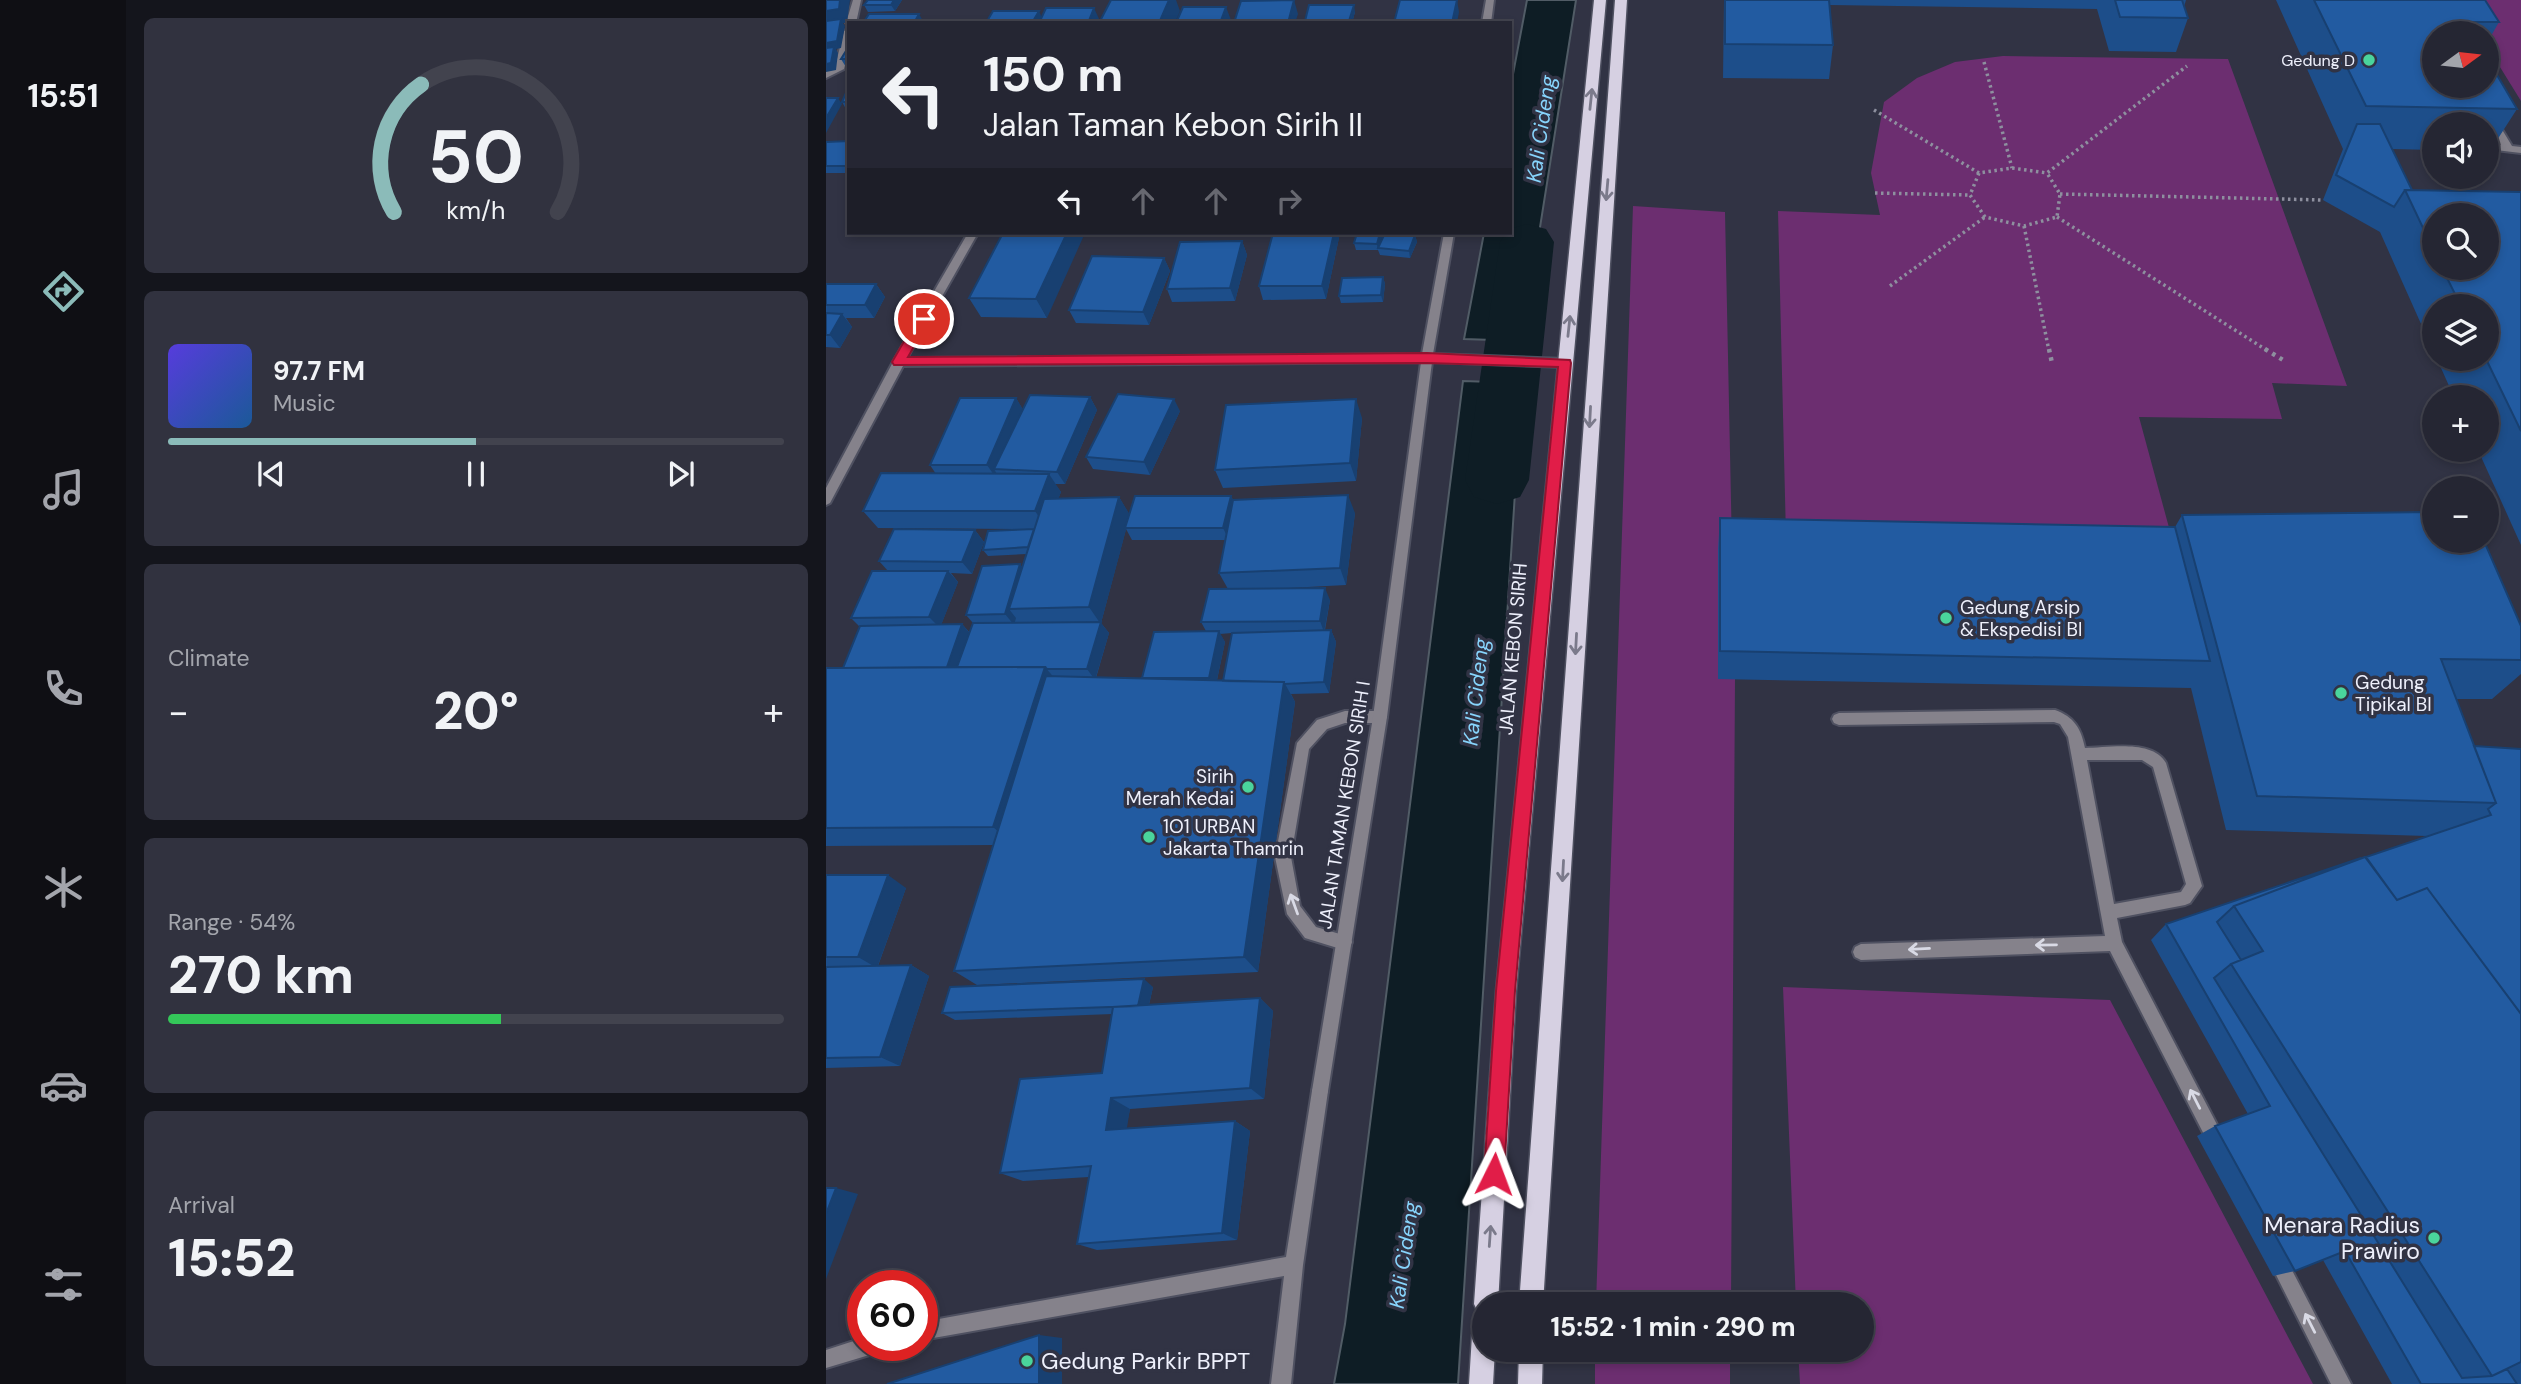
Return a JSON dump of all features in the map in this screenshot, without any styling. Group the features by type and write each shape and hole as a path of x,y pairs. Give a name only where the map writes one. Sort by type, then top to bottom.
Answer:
{"main road":[{"name":"JALAN KEBON SIRIH","path":"1487,1292 1506,991 1600,0"},
{"path":"1532,1292 1621,0"},
{"path":"1481,1384 1482,1362"},
{"path":"1530,1384 1531,1362"}],"street":[{"path":"852,21 857,0"},
{"path":"1486,21 1490,0"},
{"path":"830,74 839,69 847,39"},
{"path":"2486,109 2509,149"},
{"path":"2499,148 2521,150"},
{"path":"826,500 899,362 972,235"},
{"name":"JALAN TAMAN KEBON SIRIH I","path":"1281,1384 1294,1265 1380,717 1427,358 1449,235"},
{"path":"899,362 1427,358 1565,363"},
{"path":"1839,719 2055,716 2065,720 2075,735 2114,943 2228,1164"},
{"path":"1344,942 1311,933 1293,909 1283,857 1302,747 1322,724 1345,717 1380,717"},
{"path":"2078,754 2144,754 2159,763 2194,886 2185,898 2109,912"},
{"path":"1861,952 2114,943"},
{"path":"2266,1237 2342,1384"},
{"path":"938,1328 1294,1265"},
{"path":"826,1359 847,1353"}],"path":[{"path":"1984,62 2012,168"},
{"path":"1874,110 1979,173 2012,168 2046,173 2187,66"},
{"path":"1970,195 1979,173"},
{"path":"2046,173 2060,194 2057,217"},
{"path":"1875,193 1970,195"},
{"path":"2060,194 2323,200"},
{"path":"1970,195 1985,217 2025,226 2057,217 2283,360"},
{"path":"1890,286 1985,217"},
{"path":"2025,226 2052,363"}],"shaded area":[{"path":"2459,0 2521,0 2521,101 2499,65 2499,21 2477,21"},
{"path":"2003,56 2228,59 2347,386 2272,383 2282,419 2139,417 2174,546 1786,537 1778,211 1880,215 1871,173 1884,102 1917,78 1955,62"},
{"path":"1633,206 1725,212 1732,549 1718,549 1718,678 1735,679 1731,1292 1596,1292"},
{"path":"1783,987 2110,1000 2313,1384 1800,1384 1799,1362 1874,1362 1874,1292 1796,1292"},
{"path":"1595,1362 1730,1362 1730,1384 1595,1384"}],"water":[{"path":"1527,0 1576,0 1522,341 1464,339 1484,235 1512,235 1512,79"},
{"path":"1463,381 1522,383 1458,1384 1334,1384 1345,1324"}],"building":[{"path":"826,0 840,0 839,9 826,11"},
{"path":"868,0 894,0 891,5 864,5"},
{"path":"1111,0 1169,0 1160,21 1100,21"},
{"path":"1294,0 1289,21 1235,21 1241,1"},
{"path":"1400,0 1457,0 1452,21 1395,21"},
{"path":"1725,0 1829,0 1833,45 1725,44"},
{"path":"2115,0 2182,0 2188,18 2120,17"},
{"path":"2314,0 2485,0 2498,21 2422,21 2422,98 2499,98 2499,78 2517,109 2366,106"},
{"path":"1309,5 1354,5 1349,21 1305,21"},
{"path":"1183,7 1226,7 1221,21 1177,21"},
{"path":"1046,8 1094,8 1089,21 1040,21"},
{"path":"993,11 1039,11 1033,21 987,21"},
{"path":"869,14 919,14 915,21 864,21"},
{"path":"841,19 837,41 826,43 826,21"},
{"path":"834,47 831,63 826,64 826,48"},
{"path":"826,98 838,98 826,118"},
{"path":"2357,124 2380,124 2412,190 2405,190 2394,207 2336,175"},
{"path":"847,141 847,166 826,166 826,142"},
{"path":"2405,190 2521,192 2521,431 2492,371 2499,371 2499,294 2455,294 2448,280 2499,280 2499,203 2422,203 2422,226"},
{"path":"1002,235 1066,235 1036,299 969,298"},
{"path":"1272,235 1334,235 1322,286 1259,286"},
{"path":"1356,235 1379,235 1377,244 1354,243"},
{"path":"1384,235 1415,235 1409,251 1378,248"},
{"path":"1242,241 1230,288 1167,289 1180,242"},
{"path":"1092,256 1164,258 1143,312 1069,310"},
{"path":"1383,277 1381,295 1339,296 1342,278"},
{"path":"826,284 876,284 865,305 826,305"},
{"path":"826,313 842,314 830,335 826,335"},
{"path":"1118,394 1174,399 1144,462 1086,457"},
{"path":"1030,395 1090,397 1057,472 994,469"},
{"path":"960,398 1016,398 987,465 930,465"},
{"path":"1356,399 1350,463 1215,470 1226,405"},
{"path":"881,473 1049,474 1035,511 863,511"},
{"path":"1348,495 1340,568 1219,573 1233,500"},
{"path":"1135,496 1231,496 1223,528 1125,528"},
{"path":"1119,497 1089,607 1009,609 1044,499"},
{"name":"Gedung Tipikal BI","path":"2422,512 2422,553 2489,553 2521,626 2521,660 2441,659 2496,803 2257,796 2182,515"},
{"name":"Gedung Arsip & Ekspedisi BI","path":"1720,518 2175,527 2210,661 1720,651"},
{"path":"894,529 975,530 962,562 879,561"},
{"path":"1034,529 1028,547 983,550 988,531"},
{"path":"1020,564 1005,614 966,615 982,566"},
{"path":"872,571 948,571 929,617 851,618"},
{"path":"1325,588 1320,621 1201,622 1209,589"},
{"path":"1101,622 1087,669 957,667 973,623"},
{"path":"962,624 947,667 843,668 860,626"},
{"path":"1331,630 1324,682 1284,684 1223,681 1232,633"},
{"path":"1219,631 1209,678 1142,678 1154,632"},
{"path":"1045,667 993,827 826,828 826,668"},
{"name":"1O1 URBAN Jakarta Thamrin","path":"1046,676 1284,682 1244,957 954,971"},
{"path":"2474,746 2521,749 2521,1014 2427,888 2397,900 2366,857 2491,815 2488,809 2496,803"},
{"name":"Menara Radius Prawiro","path":"2365,857 2397,900 2427,888 2521,1014 2521,1362 2492,1376 2231,964 2263,951 2234,906"},
{"path":"2361,858 2234,906 2217,922 2241,960 2231,964 2214,978 2462,1378 2492,1376 2507,1369 2517,1384 2421,1384 2345,1251 2295,1271 2215,1126 2270,1106 2166,924"},
{"path":"826,875 888,875 858,957 826,957"},
{"path":"911,965 880,1057 826,1058 826,967"},
{"path":"1144,979 1138,1006 942,1013 950,987"},
{"path":"1260,998 1250,1088 1111,1098 1106,1130 1235,1121 1222,1233 1077,1244 1091,1166 1000,1173 1020,1079 1102,1073 1113,1007"},
{"path":"826,1188 836,1188 826,1214"},
{"name":"Gedung Parkir BPPT","path":"1039,1335 1039,1384 887,1384"}],"waterway":[{"name":"Kali Cideng","path":"1497,480 1527,242"}],"place":[{"name":"Gedung D","path":"2369,60"},
{"name":"Gedung Arsip & Ekspedisi BI","path":"1946,618"},
{"name":"Gedung Tipikal BI","path":"2341,693"},
{"name":"Sirih Merah Kedai","path":"1248,787"},
{"name":"1O1 URBAN Jakarta Thamrin","path":"1149,837"},
{"name":"Menara Radius Prawiro","path":"2434,1238"},
{"name":"Gedung Parkir BPPT","path":"1027,1361"}],"route":[{"path":"924,319 899,362 1427,358 1565,363 1506,991 1494,1174"}]}
